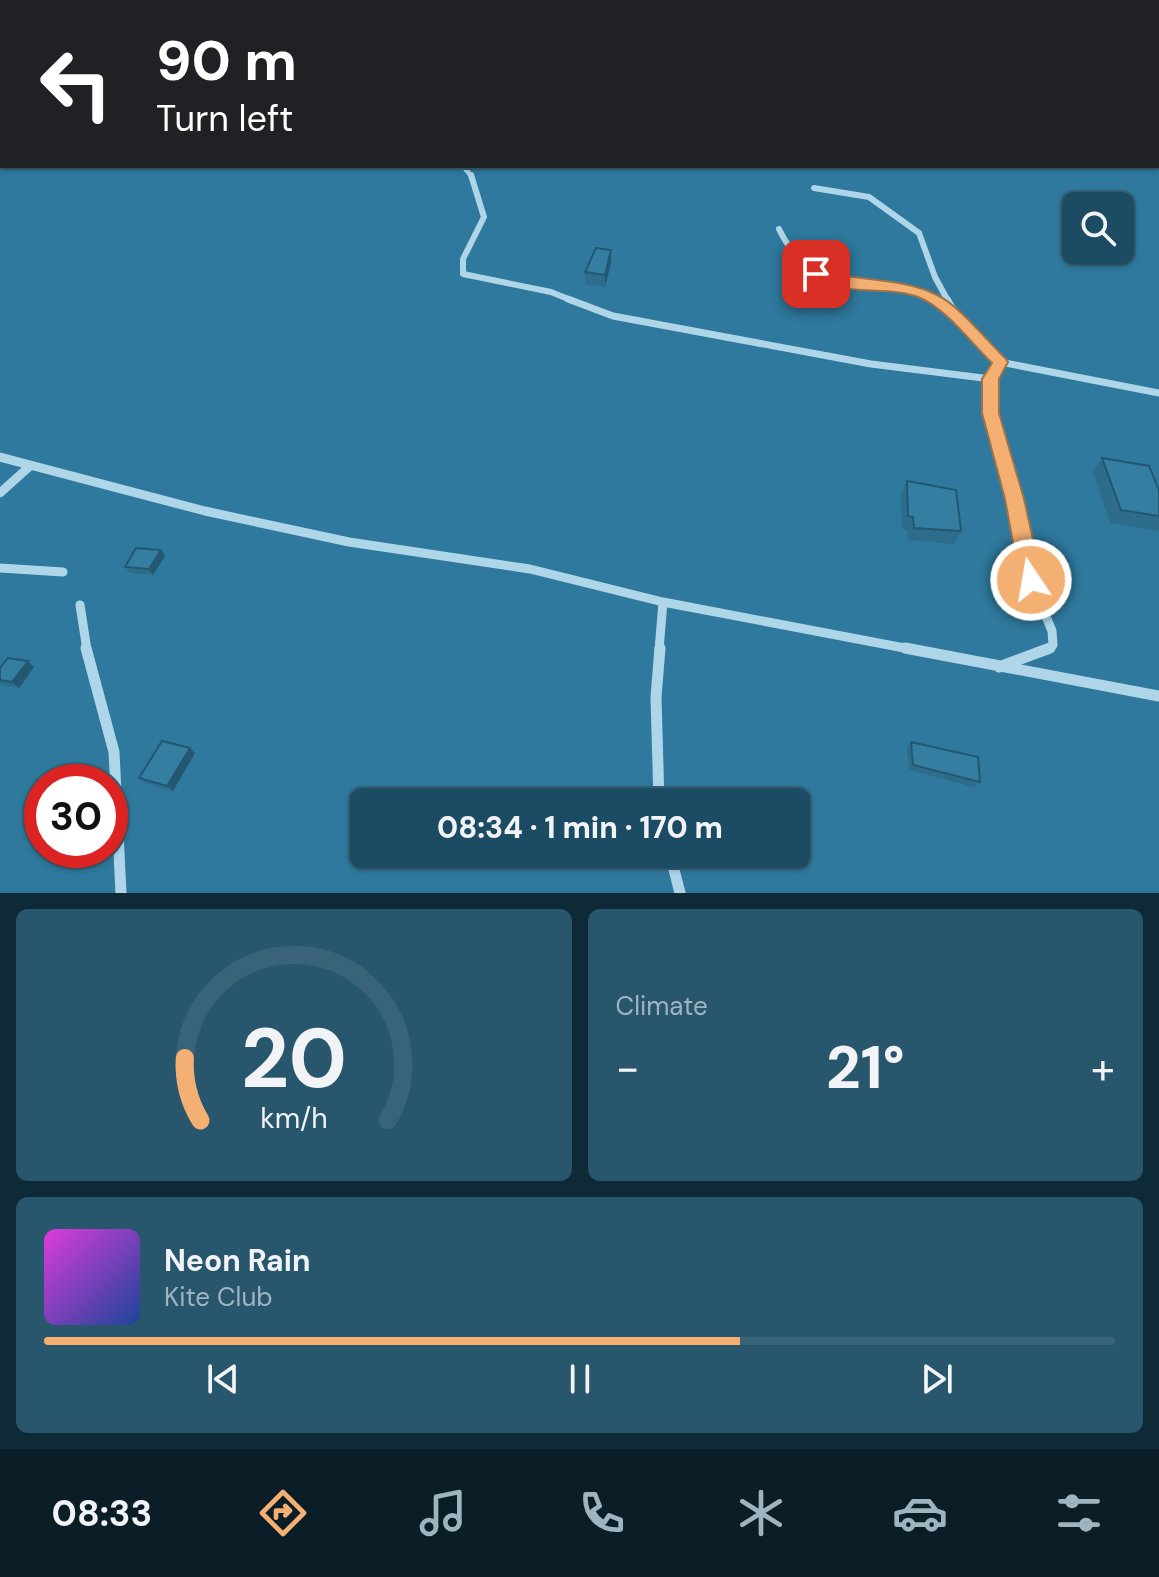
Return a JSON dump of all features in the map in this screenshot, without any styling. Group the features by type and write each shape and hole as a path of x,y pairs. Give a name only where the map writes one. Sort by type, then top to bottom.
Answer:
{"street":[{"path":"465,168 472,177 484,217 463,259 463,274 472,278 551,292 613,316 871,364 991,379"},
{"path":"814,188 849,191 869,197 919,233 935,277 964,328"},
{"path":"779,229 799,260 827,280 917,292 936,300 1000,362 1159,393"},
{"path":"999,667 1046,651 1053,645 1052,631 1031,580 1014,499 990,413 991,379 1000,362"},
{"path":"0,457 205,511 349,542 530,569 663,602 1159,696"},
{"path":"0,493 30,466"},
{"path":"0,568 63,572"},
{"path":"659,788 656,697 663,602"},
{"path":"80,605 81,628 114,752 121,893"},
{"path":"674,868 680,893"}],"shaded area":[{"path":"0,168 1159,168 1159,893 0,893"}],"building":[{"path":"596,248 611,250 605,275 585,272"},
{"path":"1102,458 1149,466 1159,490 1159,516 1121,510"},
{"path":"907,481 956,490 961,531 914,528 913,517 908,516"},
{"path":"136,548 161,550 149,569 125,567"},
{"path":"8,658 28,661 12,682 0,680 0,668"},
{"path":"162,741 190,748 167,786 139,778"},
{"path":"911,742 978,757 980,782 913,765"}],"route":[{"path":"816,274 827,280 917,292 936,300 1000,362 991,379 990,413 1014,499 1031,580"}]}
